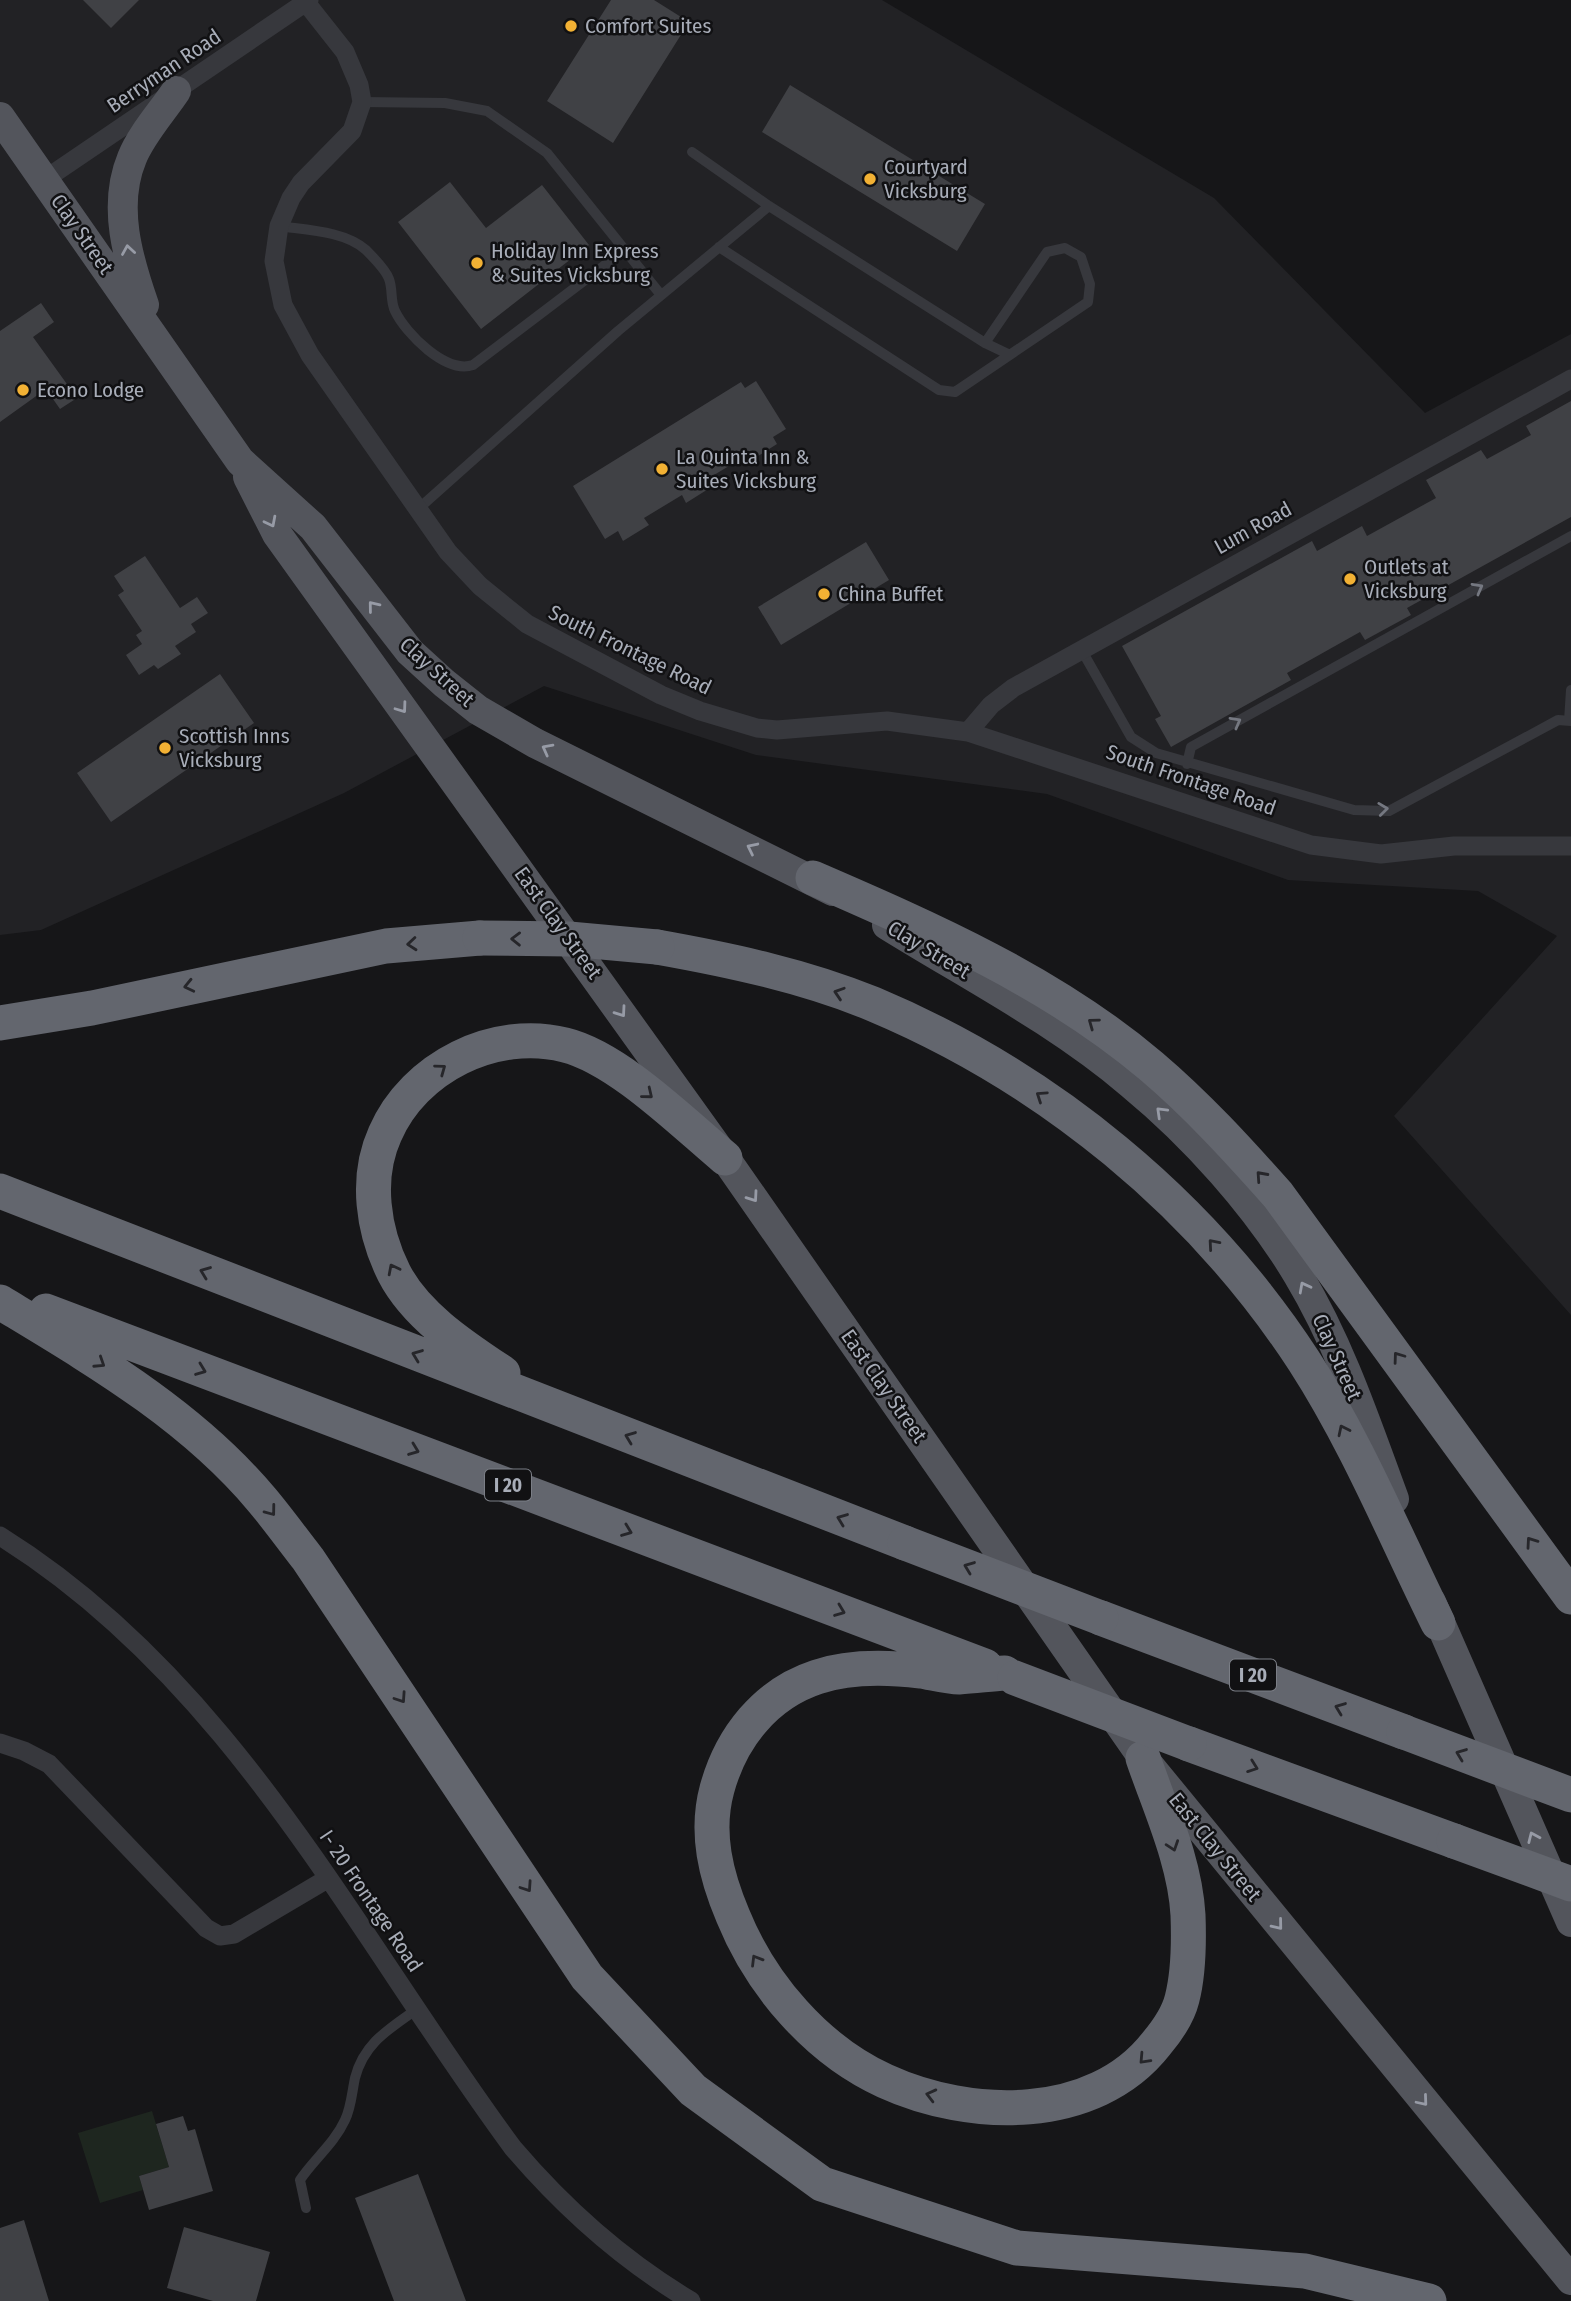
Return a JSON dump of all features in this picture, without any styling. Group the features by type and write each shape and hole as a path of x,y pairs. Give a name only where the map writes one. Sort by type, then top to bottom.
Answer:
{"highway":[{"path":"813,878 919,924 1011,970 1082,1015 1160,1074 1224,1135 1286,1205 1571,1597"},
{"path":"0,1023 92,1008 386,946 480,938 569,939 657,947 728,959 871,1003 934,1032 1023,1084 1090,1129 1202,1231 1255,1293 1304,1362 1335,1414 1438,1623"},
{"path":"555,1408 464,1347 425,1312 395,1275 379,1238 373,1201 376,1168 384,1135 398,1110 421,1085 447,1064 478,1049 506,1041 545,1041 568,1045 597,1058 640,1088 725,1158"},
{"name":"I 20","path":"0,1191 905,1543 1571,1795"},
{"name":"I 20","path":"0,1294 1189,1744 1571,1884"},
{"path":"0,1302 143,1392 197,1435 262,1499 307,1559 587,1977 693,2090 822,2184 1017,2248 1305,2271 1429,2301"},
{"path":"1010,1676 957,1677 881,1668 817,1677 776,1698 757,1714 738,1739 723,1768 714,1801 714,1856 738,1928 780,1998 850,2060 886,2081 965,2103 1044,2106 1073,2101 1102,2089 1126,2076 1145,2059 1167,2031 1182,2001 1188,1944 1188,1910 1178,1860 1143,1758"}],"main road":[{"path":"155,338 131,266 123,216 124,187 132,157 176,91"},
{"path":"0,117 44,180"},
{"name":"Clay Street","path":"44,180 240,461 313,527 410,652 478,710 599,776 813,878 1001,993 1131,1084 1204,1154 1255,1213 1298,1274 1334,1343 1438,1623 1571,1922"},
{"name":"East Clay Street","path":"240,461 277,534 725,1158 1143,1758 1571,2280"}],"street":[{"name":"Berryman Road","path":"44,180 306,1"},
{"path":"306,1 345,52 359,85 362,102"},
{"name":"South Frontage Road","path":"362,102 352,131 301,183 291,198 279,226 274,261 277,281 292,326 417,511 448,552 480,586 527,624 625,677 700,711 777,730 887,721 968,732 1311,845 1381,854 1454,846 1571,846"},
{"name":"Lum Road","path":"968,732 991,705 1013,688 1571,379"},
{"name":"I- 20 Frontage Road","path":"0,1536 46,1565 99,1607 190,1696 236,1750 481,2105 547,2189 598,2236 649,2276 691,2301"},
{"path":"0,1743 24,1751 49,1764 206,1928 219,1936 234,1934 327,1879"}],"lane":[{"path":"362,102 445,103 487,111 547,153 662,295"},
{"path":"692,152 769,206 985,343 1008,354"},
{"path":"417,511 662,295 769,206"},
{"path":"279,226 318,231 354,242 366,250 389,278 394,310 419,344 451,365 464,368 473,365 625,249"},
{"path":"719,247 939,390 955,392 1088,302 1090,284 1080,257 1065,248 1047,252 985,343"},
{"path":"1187,764 1191,747 1571,536"},
{"path":"1081,649 1131,737 1156,753 1354,810 1389,811 1558,720 1570,721 1571,690"},
{"path":"306,2208 300,2180 344,2124 365,2051 373,2040 417,2009"}],"shaded area":[{"path":"0,0 882,0 1214,198 1425,413 1571,334 1571,1315 1394,1116 1557,936 1478,891 1288,880 1047,794 756,755 544,686 344,793 41,930 0,935"},
{"path":"152,2111 169,2167 139,2176 143,2190 100,2203 78,2133"}],"building":[{"path":"83,0 139,0 111,28"},
{"path":"611,0 654,0 689,22 613,143 547,101"},
{"path":"790,85 985,204 957,251 762,132"},
{"path":"450,182 486,228 542,185 589,245 481,329 398,222"},
{"path":"41,303 54,322 33,337 77,398 60,409 46,389 0,422 0,331"},
{"name":"La Quinta Inn & Suites Vicksburg","path":"756,381 786,429 773,437 777,444 752,460 749,454 709,478 713,486 686,503 682,495 644,518 649,525 623,541 618,531 605,539 573,486 741,382 745,388"},
{"name":"Outlets at Vicksburg","path":"1571,401 1571,517 1407,608 1411,615 1365,640 1360,632 1287,673 1291,680 1171,747 1155,719 1161,716 1122,646 1312,541 1317,551 1362,526 1367,536 1436,498 1426,480 1481,450 1487,459 1531,435 1526,426"},
{"name":"China Buffet","path":"866,542 889,580 781,645 758,607"},
{"path":"145,556 180,608 197,597 208,613 191,624 196,632 175,646 181,654 158,669 154,665 139,675 126,655 142,644 136,635 142,631 118,595 124,591 114,576"},
{"name":"Scottish Inns Vicksburg","path":"220,674 254,723 111,822 77,773"},
{"path":"183,2116 188,2131 195,2129 213,2191 149,2210 139,2176 169,2167 156,2124"},
{"path":"418,2174 466,2301 394,2301 355,2198"},
{"path":"24,2220 49,2301 0,2301 0,2228"},
{"path":"184,2227 270,2252 256,2301 213,2301 167,2288"}],"place":[{"name":"Comfort Suites","path":"571,26"},
{"name":"Courtyard Vicksburg","path":"870,179"},
{"name":"Holiday Inn Express & Suites Vicksburg","path":"477,263"},
{"name":"Econo Lodge","path":"23,390"},
{"name":"La Quinta Inn & Suites Vicksburg","path":"662,469"},
{"name":"Outlets at Vicksburg","path":"1350,579"},
{"name":"China Buffet","path":"824,594"},
{"name":"Scottish Inns Vicksburg","path":"165,748"}]}
